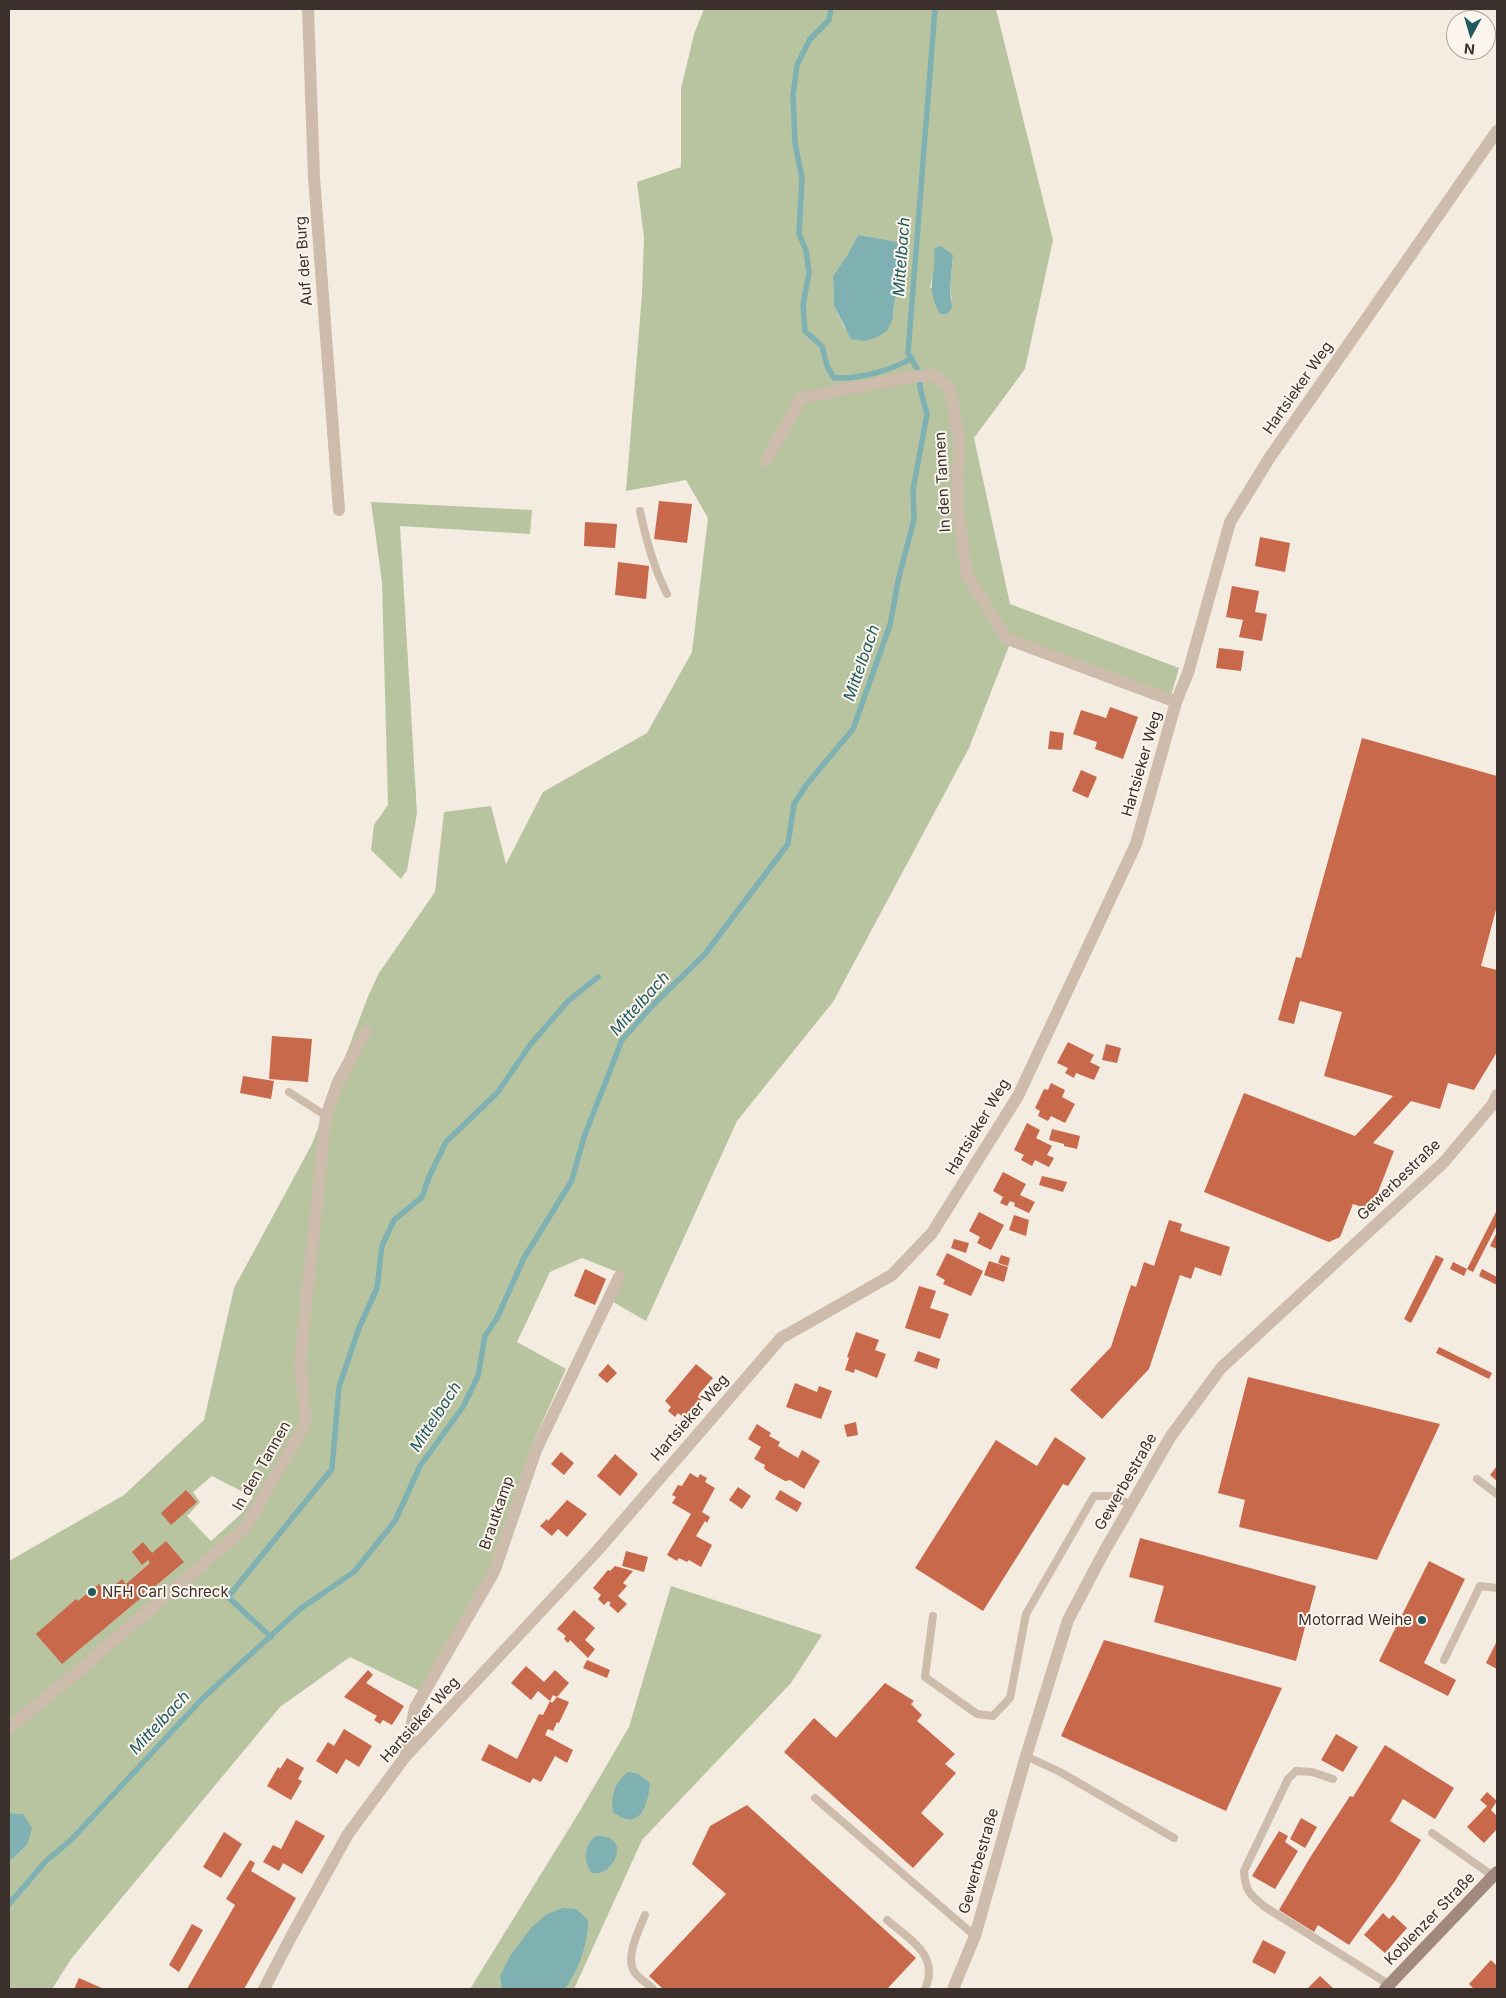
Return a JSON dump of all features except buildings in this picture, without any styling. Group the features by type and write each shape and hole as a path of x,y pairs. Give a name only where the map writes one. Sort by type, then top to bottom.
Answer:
{"main road":[{"name":"Koblenzer Straße","path":"1388,1987 1495,1874"}],"street":[{"name":"Auf der Burg","path":"308,9 314,177 339,510"},
{"name":"Hartsieker Weg","path":"264,1989 348,1834 405,1757 597,1552 781,1338 892,1275 932,1233 1018,1096 1136,844 1176,702 1188,673 1230,522 1270,457 1497,131"},
{"name":"In den Tannen","path":"766,461 801,398 909,377 934,375 950,388 959,439 957,504 967,575 1008,639 1176,702"},
{"name":"In den Tannen","path":"9,1728 245,1528 306,1422 300,1363 326,1116 338,1082 366,1030"},
{"name":"Gewerbestraße","path":"953,1989 974,1936 1068,1620 1171,1436 1221,1368 1444,1162 1493,1104 1497,1095"},
{"name":"Brautkamp","path":"405,1757 415,1708 494,1572 536,1450 619,1277"}],"lane":[{"path":"640,511 645,534 659,577 668,594"},
{"path":"289,1092 326,1116"},
{"path":"1477,1479 1497,1494"},
{"path":"933,1616 925,1677 977,1714 993,1716 1010,1698 1026,1614 1094,1496 1115,1496 1131,1506"},
{"path":"1444,1660 1480,1586 1497,1588"},
{"path":"1026,1756 1060,1772 1174,1838"},
{"path":"1333,1779 1312,1772 1296,1771 1288,1779 1244,1871 1244,1884 1250,1895 1265,1907 1388,1987"},
{"path":"815,1798 974,1936"},
{"path":"1432,1833 1495,1874"},
{"path":"644,1915 636,1936 631,1958 634,1972 654,1989"},
{"path":"887,1920 923,1951 929,1965 930,1978 925,1989"}],"green space":[{"path":"704,9 996,9 1053,240 1025,369 974,438 1010,604 1179,668 1171,696 1009,646 969,748 833,1002 737,1121 646,1321 613,1302 625,1275 582,1258 550,1272 517,1342 566,1369 532,1445 488,1572 420,1691 350,1657 280,1707 71,1959 52,1989 9,1989 9,1862 27,1845 23,1814 9,1813 9,1561 124,1495 204,1420 234,1288 312,1144 369,994 379,973 435,892 444,812 491,806 506,864 543,792 647,733 692,652 708,518 686,480 626,491 642,294 644,238 637,182 681,167 681,89 694,34","holes":["858,235 897,243 899,288 894,303 893,318 845,329 834,306 833,276","935,248 953,255 950,290 952,300 930,287 936,261","212,1476 253,1497 240,1515 211,1541 187,1516 200,1502 193,1492"]},
{"path":"371,502 532,510 530,534 400,526 417,813 407,870 401,879 371,850 374,825 388,805 382,582"},
{"path":"671,1586 822,1635 791,1683 642,1840 574,1989 470,1989 578,1814 629,1727"}],"water":[{"path":"858,235 897,242 899,288 894,303 893,318 887,331 865,341 851,339 834,306 833,276"},
{"path":"941,246 953,255 950,290 952,308 947,314 940,314 935,304 932,288 934,248"},
{"path":"628,1772 639,1774 650,1783 645,1807 636,1818 630,1819 622,1818 613,1812 612,1806 614,1790"},
{"path":"9,1813 23,1814 32,1828 27,1845 9,1862"},
{"path":"596,1836 607,1837 614,1841 617,1848 613,1863 608,1869 592,1873 587,1864 586,1853 589,1844"},
{"path":"563,1908 576,1909 588,1920 582,1956 565,1989 502,1989 500,1976 510,1956 531,1928 547,1914"}],"waterway":[{"path":"831,9 829,20 810,39 797,65 793,95 795,143 802,178 799,234 806,250 809,273 803,305 805,331 822,346 827,366 834,378 874,373 894,367 912,358"},
{"name":"Mittelbach","path":"9,1904 46,1861 71,1840 203,1698 300,1609 354,1572 395,1521 420,1466 463,1407 478,1376 485,1336 497,1318 524,1258 572,1180 584,1137 622,1040 654,1004 705,954 788,844 794,804 807,784 853,729 890,625 898,581 914,519 913,490 927,414 920,388 920,374 908,353 935,9"},
{"path":"271,1637 228,1597 332,1469 339,1387 359,1328 377,1288 382,1246 394,1220 422,1197 429,1177 446,1142 498,1092 530,1045 568,1001 598,977"}],"place":[{"name":"NFH Carl Schreck","path":"92,1592"},
{"name":"Motorrad Weihe","path":"1422,1620"}]}
